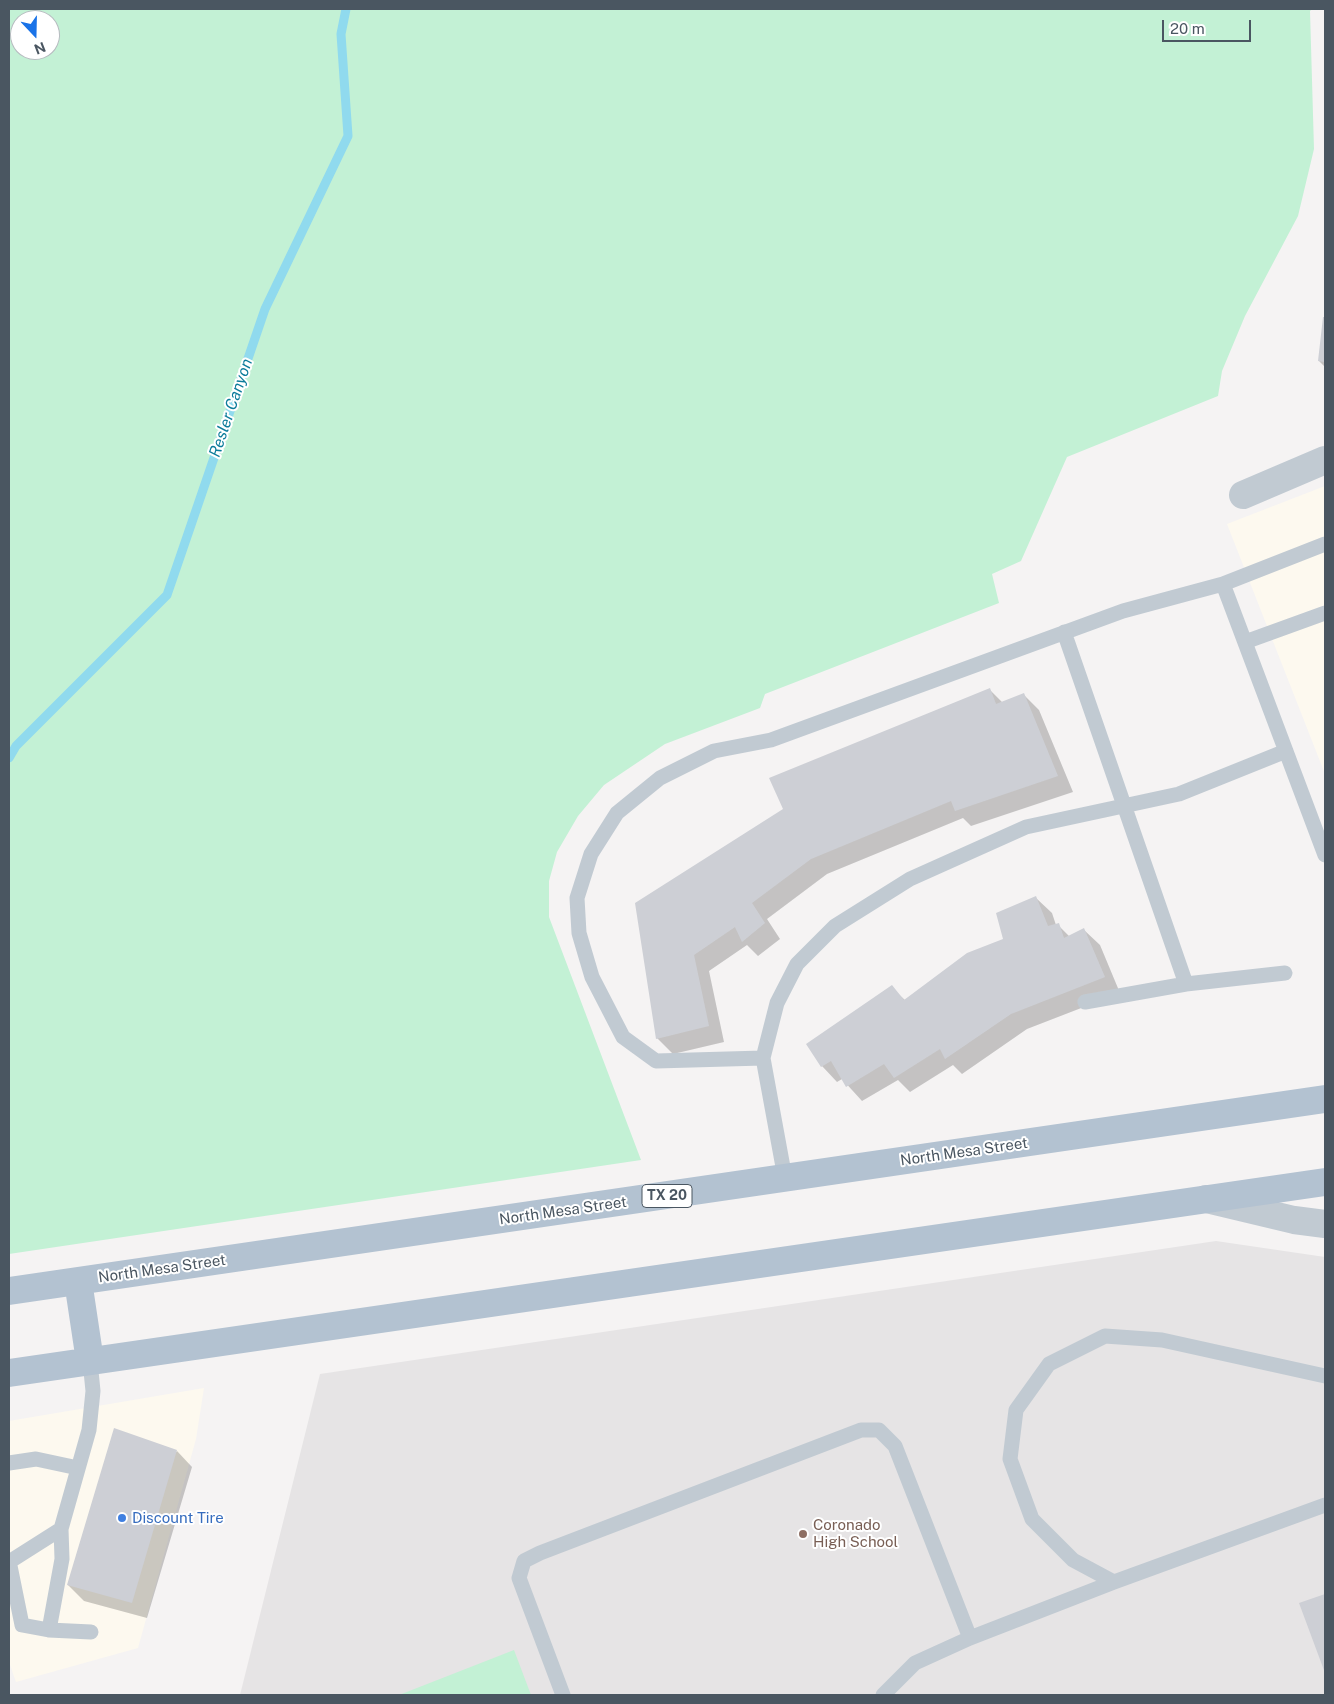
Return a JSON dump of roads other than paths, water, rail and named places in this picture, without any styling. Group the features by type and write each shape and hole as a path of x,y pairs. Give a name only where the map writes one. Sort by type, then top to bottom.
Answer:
{"main road":[{"name":"North Mesa Street","path":"9,1291 1325,1099"},
{"path":"9,1373 1325,1182"},
{"path":"78,1281 90,1361"}],"street":[{"path":"1243,496 1325,460"},
{"path":"1206,1199 1294,1220 1325,1224"}],"lane":[{"path":"763,1058 656,1061 623,1037 592,977 579,933 577,898 591,854 617,813 660,778 714,751 771,740 1123,611 1223,584 1325,544"},
{"path":"1223,584 1325,855"},
{"path":"1245,642 1325,613"},
{"path":"1064,632 1126,806 1186,984"},
{"path":"785,1178 763,1058 777,1003 797,964 835,926 910,879 1026,827 1179,794 1286,751"},
{"path":"1084,1002 1186,984 1284,972"},
{"path":"1114,1582 1073,1560 1032,1519 1010,1459 1016,1410 1049,1364 1105,1336 1162,1340 1325,1376"},
{"path":"49,1630 62,1559 61,1529 89,1430 93,1391 90,1361"},
{"path":"563,1695 519,1578 524,1561 540,1552 861,1430 879,1430 895,1446 970,1638"},
{"path":"9,1463 36,1459 78,1468"},
{"path":"883,1695 916,1663 970,1638 1114,1582 1325,1505"},
{"path":"61,1529 9,1561 22,1624 49,1630 91,1632"}],"waterway":[{"name":"Resler Canyon","path":"9,758 16,746 167,595 265,309 348,136 341,34 346,9"}],"place":[{"name":"Discount Tire","path":"122,1518"},
{"name":"Coronado High School","path":"803,1534"}]}
